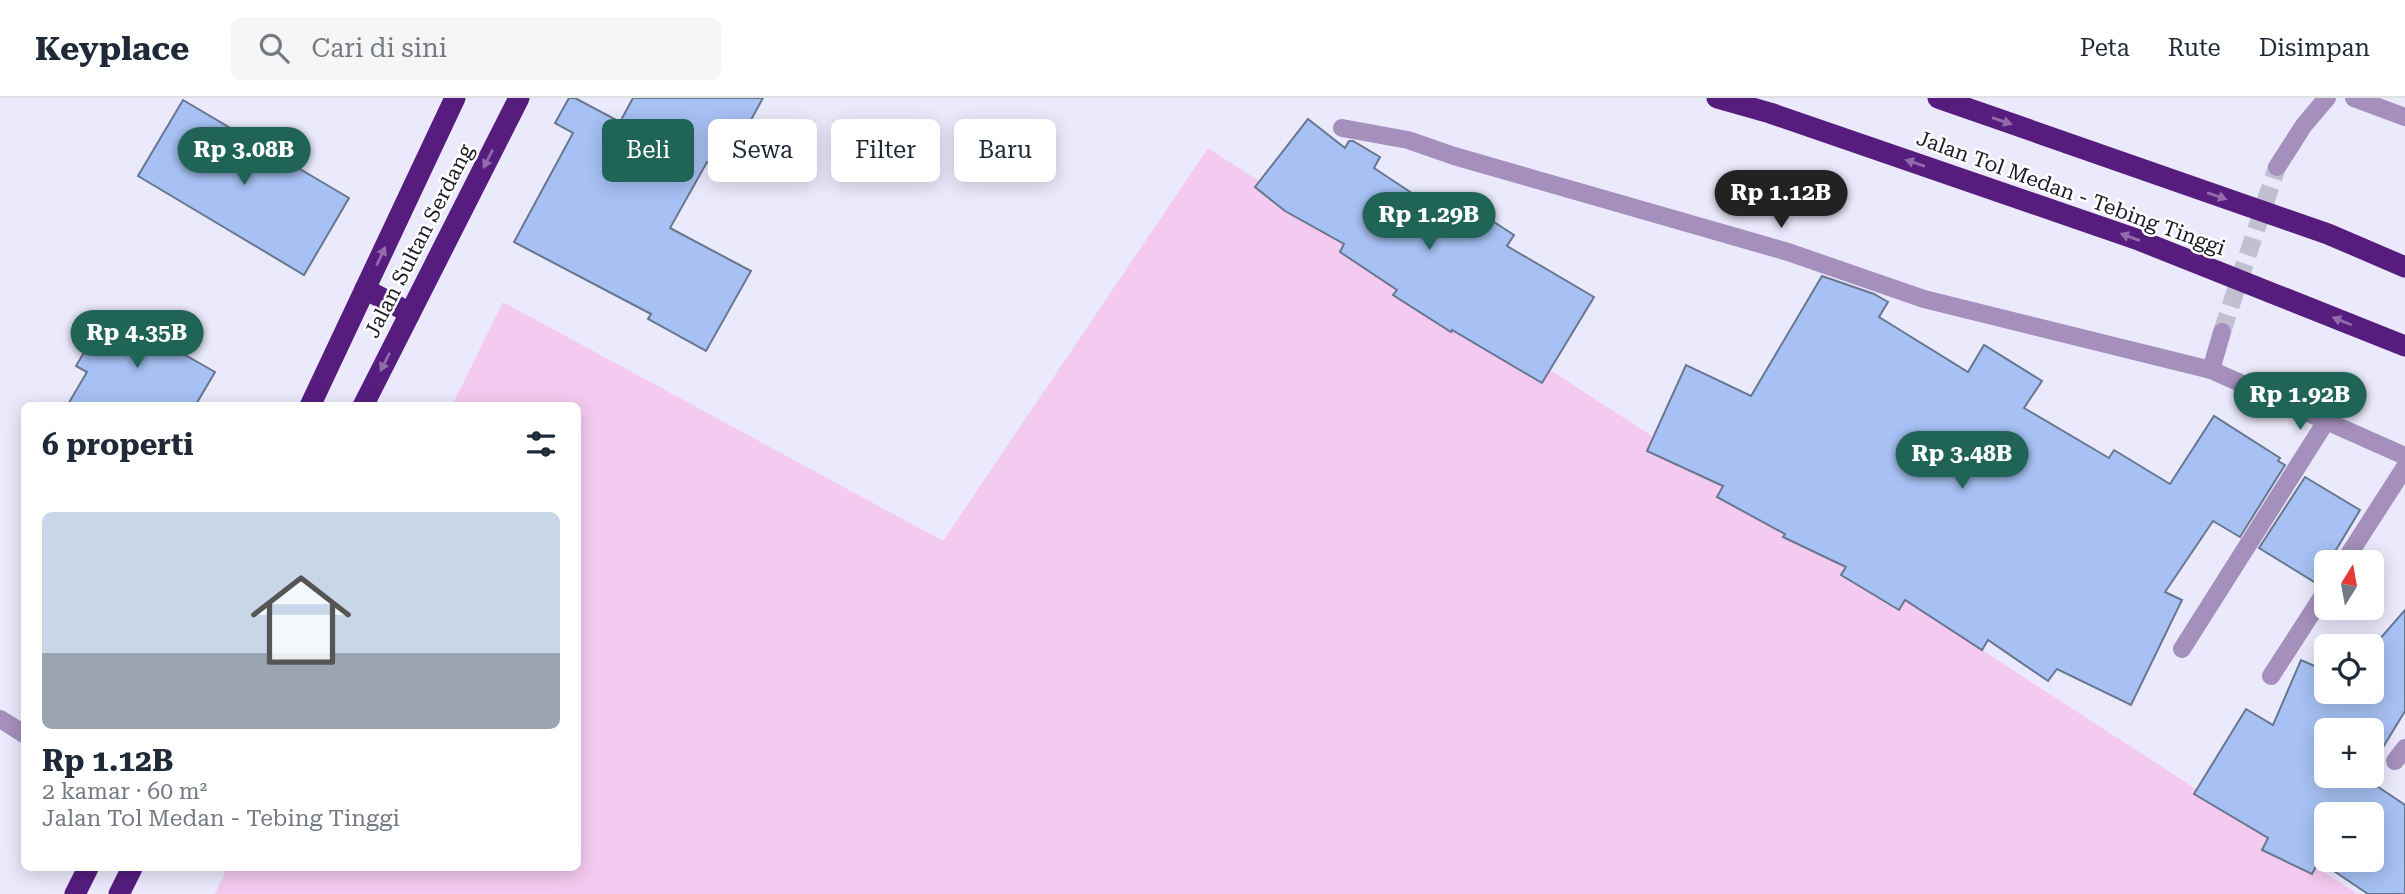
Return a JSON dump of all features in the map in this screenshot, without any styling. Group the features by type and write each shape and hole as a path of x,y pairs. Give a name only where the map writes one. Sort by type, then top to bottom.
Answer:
{"highway":[{"name":"Jalan Sultan Serdang","path":"312,402 455,98"},
{"name":"Jalan Sultan Serdang","path":"365,402 519,98"},
{"name":"Jalan Tol Medan - Tebing Tinggi","path":"1717,98 1770,113 2136,239 2405,346"},
{"name":"Jalan Tol Medan - Tebing Tinggi","path":"1938,98 2328,234 2405,267"},
{"path":"365,289 410,313"},
{"path":"75,894 86,871"},
{"path":"119,894 130,871"}],"street":[{"path":"2277,167 2304,125 2327,98"},
{"path":"2354,98 2405,117"},
{"path":"1342,128 1408,140 1454,156 1788,252 1924,299 2211,370 2325,423 2405,456"},
{"path":"2211,370 2222,332"},
{"path":"2182,649 2325,423"},
{"path":"2352,550 2405,467"},
{"path":"2271,676 2314,610"},
{"path":"0,719 21,732"}],"shaded area":[{"path":"1208,148 2314,865 2314,872 2324,872 2358,894 215,894 226,871 581,871 581,402 454,402 503,302 943,541"}],"building":[{"path":"569,98 575,98 614,119 602,119 602,182 694,182 694,119 622,119 633,98 763,98 751,119 708,119 708,163 670,228 751,271 706,351 648,319 651,314 514,242 573,133 555,123"},
{"path":"183,100 349,198 304,275 138,176"},
{"path":"1308,119 1345,148 1349,141 1353,141 1380,157 1374,168 1445,215 1457,198 1514,235 1507,246 1594,297 1542,383 1452,330 1451,332 1393,295 1397,290 1340,252 1344,244 1285,211 1255,187"},
{"path":"1822,276 1874,294 1888,302 1879,317 1968,372 1984,345 2042,381 2024,408 2109,458 2114,450 2170,484 2214,416 2280,458 2278,461 2285,465 2240,537 2213,521 2165,592 2182,600 2131,705 2057,669 2048,681 1988,640 1982,650 1905,600 1899,610 1841,575 1846,567 1783,537 1785,534 1717,497 1723,486 1647,451 1686,365 1751,396"},
{"path":"108,311 215,372 197,402 69,402 87,372 76,366"},
{"path":"2305,477 2360,510 2336,550 2314,550 2314,582 2259,548"},
{"path":"2405,610 2405,711 2384,746 2384,718 2314,718 2314,788 2380,788 2405,805 2405,894 2368,894 2335,872 2384,872 2384,802 2314,802 2312,874 2262,850 2268,838 2194,794 2246,709 2273,725 2301,660 2314,666 2314,704 2384,704 2384,634"}],"tunnel":[{"path":"2222,332 2277,167"}]}
